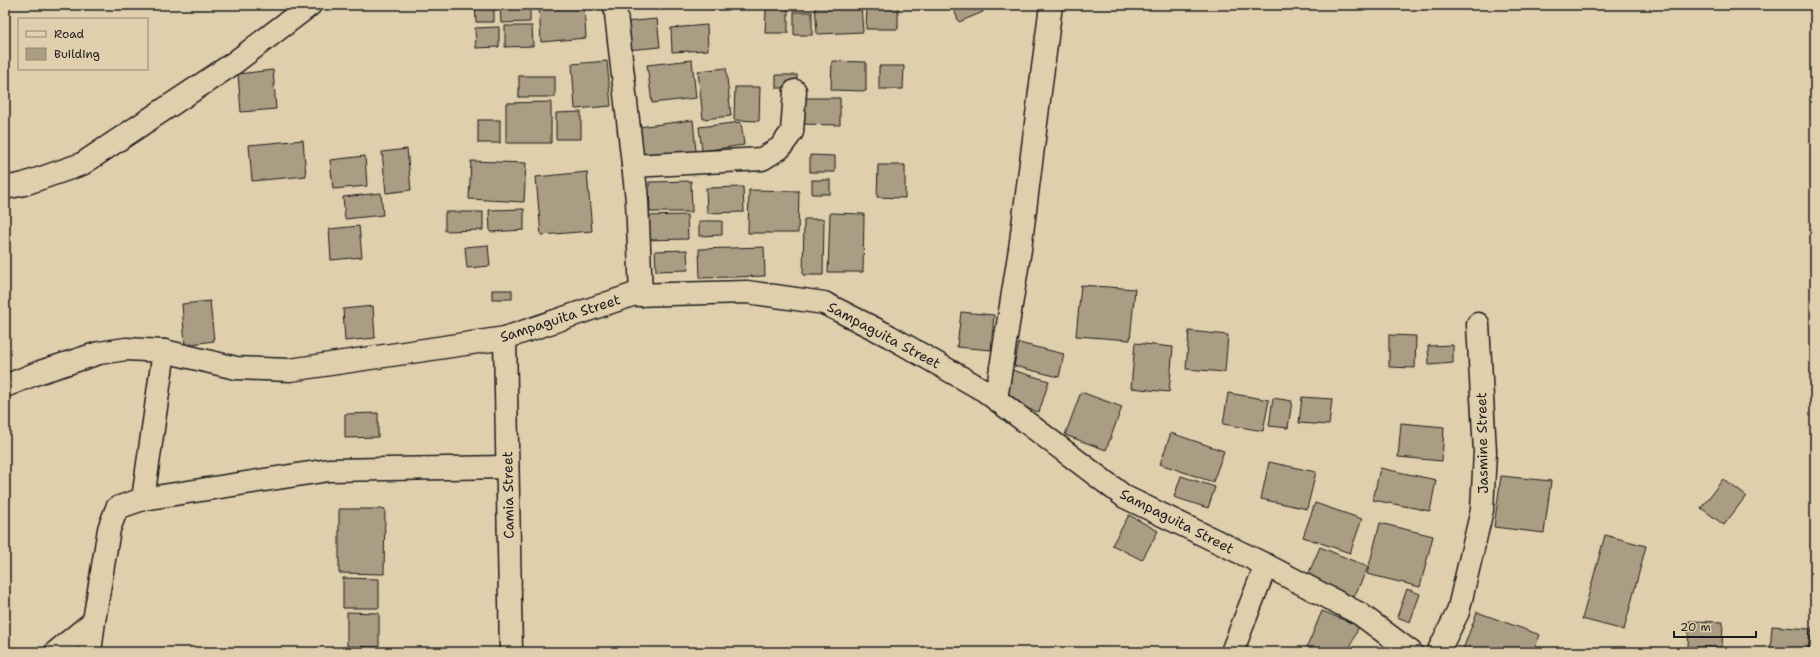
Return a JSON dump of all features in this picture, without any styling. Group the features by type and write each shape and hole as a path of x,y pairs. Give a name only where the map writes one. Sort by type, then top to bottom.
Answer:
{"street":[{"path":"5,188 24,184 82,164 234,63 310,5"},
{"path":"615,5 634,166 641,295"},
{"path":"996,399 1020,250 1051,5"},
{"path":"634,166 762,159 780,148 792,132 795,91"},
{"name":"Sampaguita Street","path":"5,386 40,372 100,353 126,349 164,351 236,368 290,370 505,338 632,295 746,292 824,303 889,336 984,391 1125,497 1266,565 1360,614 1411,652"},
{"name":"Jasmine Street","path":"1438,652 1458,612 1482,510 1485,452 1478,324"},
{"name":"Camia Street","path":"505,338 511,652"},
{"path":"143,499 164,351"},
{"path":"90,652 109,529 117,508 143,499 329,470 507,467"},
{"path":"1232,652 1266,565"},
{"path":"56,652 94,622"}],"building":[{"path":"475,5 494,5 494,22 476,22"},
{"path":"500,5 530,5 530,22 501,23"},
{"path":"539,5 584,5 586,38 541,42"},
{"path":"815,5 861,5 863,32 817,34"},
{"path":"867,5 898,5 898,29 866,29"},
{"path":"952,5 980,5 983,12 959,22"},
{"path":"788,8 788,33 765,33 766,9"},
{"path":"794,12 812,12 812,35 794,35"},
{"path":"657,19 660,47 627,50 625,22"},
{"path":"707,25 708,50 672,52 671,28"},
{"path":"505,26 532,26 533,46 505,47"},
{"path":"499,27 499,47 476,48 475,28"},
{"path":"692,60 696,98 652,103 647,65"},
{"path":"607,61 611,106 575,109 572,64"},
{"path":"832,61 866,62 866,91 831,90"},
{"path":"879,66 904,66 903,89 879,89"},
{"path":"726,68 731,116 703,119 698,71"},
{"path":"273,70 276,109 241,112 238,74"},
{"path":"776,75 797,75 797,88 776,88"},
{"path":"519,76 555,76 555,97 519,97"},
{"path":"735,87 760,87 759,121 734,120"},
{"path":"800,98 840,98 840,125 799,124"},
{"path":"551,102 551,143 506,143 506,103"},
{"path":"581,112 581,139 556,139 556,113"},
{"path":"478,120 500,120 500,143 478,143"},
{"path":"693,120 696,152 641,159 638,127"},
{"path":"741,122 744,145 702,151 699,127"},
{"path":"303,140 306,176 252,181 249,145"},
{"path":"407,149 411,190 386,193 382,152"},
{"path":"810,155 835,156 835,172 810,172"},
{"path":"365,156 367,186 333,189 330,160"},
{"path":"471,161 526,163 524,202 469,199"},
{"path":"878,165 905,165 905,198 877,197"},
{"path":"587,172 592,231 541,235 536,177"},
{"path":"812,180 830,180 830,194 812,194"},
{"path":"691,181 692,212 650,212 649,182"},
{"path":"743,187 744,212 707,213 706,188"},
{"path":"749,190 799,191 798,233 748,233"},
{"path":"381,193 383,215 345,219 343,197"},
{"path":"524,209 524,230 490,232 489,210"},
{"path":"445,212 483,212 483,230 445,231"},
{"path":"830,213 864,214 863,272 828,272"},
{"path":"687,215 688,239 642,240 642,216"},
{"path":"804,219 824,219 823,275 803,275"},
{"path":"699,221 722,221 722,235 699,236"},
{"path":"359,226 362,257 331,260 329,229"},
{"path":"488,245 490,266 467,268 465,247"},
{"path":"764,247 765,276 700,278 699,249"},
{"path":"687,250 688,270 656,271 655,251"},
{"path":"1081,285 1135,289 1130,340 1076,336"},
{"path":"492,290 512,290 512,299 492,299"},
{"path":"210,301 214,341 185,345 182,304"},
{"path":"373,306 375,338 345,341 343,309"},
{"path":"961,312 994,315 991,350 957,347"},
{"path":"1189,331 1228,335 1225,372 1186,369"},
{"path":"1389,335 1416,336 1415,368 1389,367"},
{"path":"1019,343 1064,354 1059,377 1014,366"},
{"path":"1135,343 1173,347 1169,392 1131,388"},
{"path":"1453,345 1453,363 1429,365 1428,346"},
{"path":"1012,370 1049,381 1039,412 1003,402"},
{"path":"1081,392 1122,407 1106,450 1065,435"},
{"path":"1228,393 1269,400 1263,431 1223,424"},
{"path":"1302,397 1332,399 1329,425 1299,423"},
{"path":"1273,398 1292,401 1288,428 1269,426"},
{"path":"378,413 378,437 345,438 345,414"},
{"path":"1401,423 1444,427 1442,461 1398,457"},
{"path":"1171,433 1224,451 1213,482 1160,464"},
{"path":"1269,462 1316,472 1307,509 1261,499"},
{"path":"1380,468 1436,480 1430,511 1373,500"},
{"path":"1181,476 1215,487 1208,508 1174,497"},
{"path":"1501,476 1551,481 1544,533 1494,527"},
{"path":"1723,479 1746,496 1724,525 1701,508"},
{"path":"1315,503 1362,519 1350,553 1303,537"},
{"path":"339,509 385,509 384,574 339,573"},
{"path":"1129,515 1158,531 1142,560 1112,545"},
{"path":"1380,523 1433,536 1420,587 1367,574"},
{"path":"1605,535 1646,546 1624,630 1582,619"},
{"path":"1320,547 1368,567 1354,597 1307,577"},
{"path":"343,578 379,579 379,608 343,608"},
{"path":"1407,589 1420,594 1410,622 1397,617"},
{"path":"1322,611 1359,626 1348,652 1318,652 1307,647"},
{"path":"347,612 379,613 379,647 347,646"},
{"path":"1477,612 1540,635 1533,652 1462,652"},
{"path":"1689,621 1723,622 1722,647 1688,647"},
{"path":"1772,626 1810,629 1808,652 1770,652"},
{"path":"1812,627 1815,627 1815,652 1809,652"}]}
